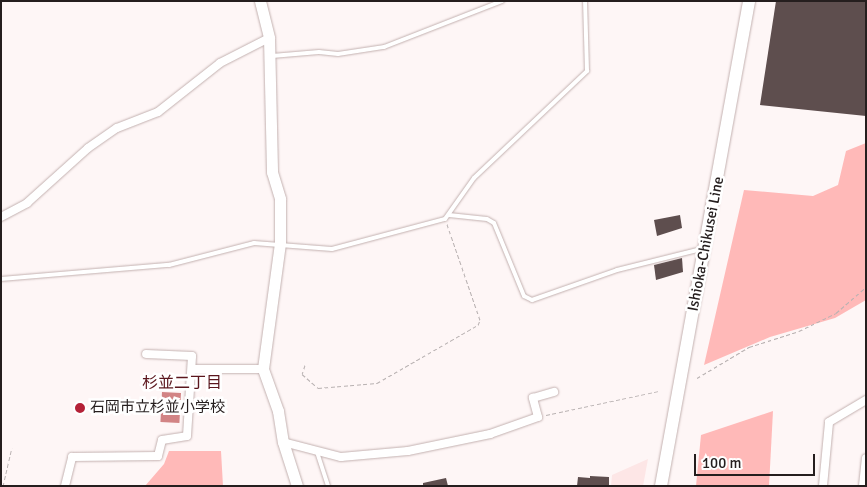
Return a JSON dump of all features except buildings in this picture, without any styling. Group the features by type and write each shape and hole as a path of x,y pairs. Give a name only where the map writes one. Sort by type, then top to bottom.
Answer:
{"main road":[{"name":"Ishioka-Chikusei Line","path":"661,486 749,1"}],"street":[{"path":"260,1 269,38 272,172 280,199 280,243 263,369 278,411 283,442 297,486"},
{"path":"1,217 26,203 88,148 118,128 158,112 220,63 269,38"},
{"path":"65,486 72,457 158,456 162,440 187,436 192,356 146,354"},
{"path":"192,369 263,369"},
{"path":"283,442 317,452 364,456 408,451 490,434 538,417 533,398 554,392"},
{"path":"823,486 828,422 866,400"},
{"path":"864,486 866,458"}],"lane":[{"path":"269,57 384,47 502,1"},
{"path":"1,279 169,265 254,243 280,243 332,249 445,218 474,178 588,71 585,1"},
{"path":"449,215 494,223 524,296 532,300 616,270 705,248"},
{"path":"317,452 328,486"}],"path":[{"path":"305,365 302,374 318,388 377,383 478,325 480,320 445,218"},
{"path":"697,378 749,347 799,331 836,313 866,287"},
{"path":"538,417 659,391"},
{"path":"2,486 12,448"}],"shaded area":[{"path":"866,143 866,300 835,318 770,337 704,365 744,190 813,196 838,185 846,151"},
{"path":"162,392 181,393 179,423 160,422"},
{"path":"773,411 769,486 696,486 701,435"},
{"path":"169,451 221,451 223,486 145,486 164,464"},
{"path":"648,459 643,486 611,486 612,475"}],"place":[{"name":"石岡市立杉並小学校","path":"80,408"}],"district":[{"name":"杉並二丁目","path":"182,383"}]}
